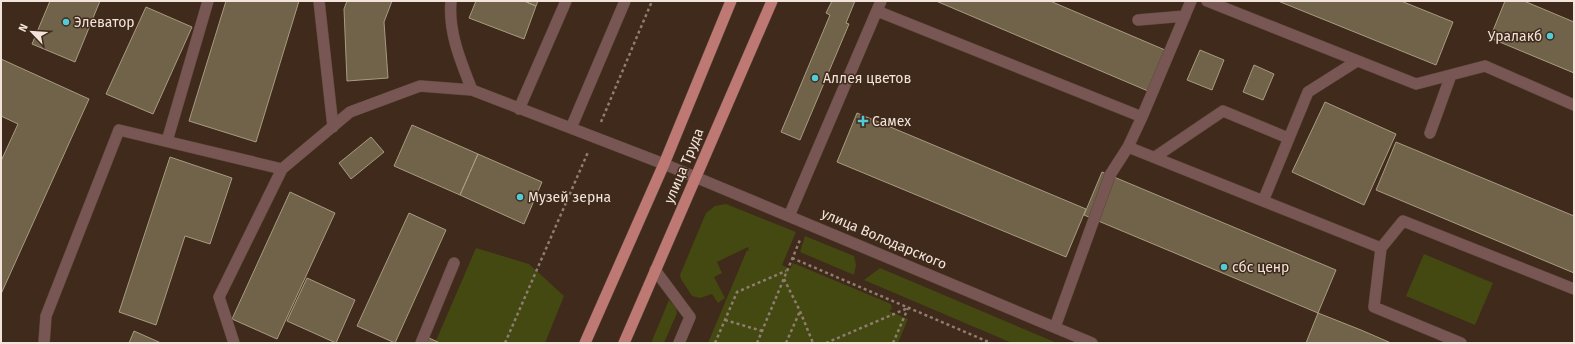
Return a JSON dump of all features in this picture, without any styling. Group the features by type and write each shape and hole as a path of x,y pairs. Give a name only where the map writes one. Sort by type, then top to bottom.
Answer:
{"main road":[{"name":"улица Труда","path":"585,343 664,164 731,1"},
{"name":"улица Труда","path":"624,343 772,1"}],"street":[{"path":"167,141 208,1"},
{"path":"319,1 333,126"},
{"path":"451,1 449,14 458,52 472,90"},
{"path":"519,109 566,1"},
{"path":"571,128 625,1"},
{"path":"1054,327 1110,175 1128,147 1142,117 1191,1"},
{"path":"1207,1 1416,84 1485,66 1574,105"},
{"path":"789,216 879,6 1142,117"},
{"path":"1138,20 1185,16"},
{"path":"1263,200 1308,92 1357,61"},
{"path":"1430,133 1452,75"},
{"name":"улица Володарского","path":"282,169 350,112 420,86 472,90 519,109 595,136 696,177 1092,343"},
{"path":"1155,157 1223,110 1288,138"},
{"path":"44,343 46,316 119,130 282,169 219,297 234,343"},
{"path":"1128,147 1381,248"},
{"path":"1461,343 1374,307 1381,248 1403,220 1574,289"},
{"path":"421,343 454,263"},
{"path":"655,270 690,317 679,343"}],"path":[{"path":"506,343 652,1"},
{"path":"756,343 792,258 800,243 805,223"},
{"path":"792,258 991,343"},
{"path":"715,343 737,292 787,271"},
{"path":"784,279 800,311 813,343"},
{"path":"826,343 909,308"},
{"path":"893,343 909,308"},
{"path":"786,343 800,311"},
{"path":"725,320 762,331"}],"green space":[{"path":"726,204 796,232 782,265 790,269 793,263 891,304 892,309 889,311 908,319 898,343 708,343 747,250 749,251 748,247 717,262 722,273 714,277 725,298 718,303 712,294 700,298 692,296 680,275 706,213 715,206"},
{"path":"805,236 854,256 856,265 854,275 800,252"},
{"path":"476,248 529,264 564,296 545,343 435,343"},
{"path":"1424,254 1493,283 1475,325 1406,296"},
{"path":"880,268 1057,343 1012,343 864,280"},
{"path":"669,300 676,308 677,313 664,343 651,343"}],"building":[{"name":"Элеватор","path":"50,1 100,1 75,62 32,44"},
{"path":"226,1 299,1 256,142 189,121"},
{"path":"347,1 392,1 384,22 388,78 347,81 344,9"},
{"path":"476,1 524,1 536,6 524,39 469,18"},
{"path":"524,1 538,1 536,6"},
{"name":"Аллея цветов","path":"832,1 855,1 846,23 849,24 800,140 781,132 830,15 826,13"},
{"path":"936,1 1050,1 1165,50 1148,91"},
{"path":"1278,1 1401,1 1453,22 1436,65"},
{"path":"1505,1 1524,1 1574,22 1574,73 1490,38"},
{"path":"146,7 192,27 153,114 106,94"},
{"path":"1200,50 1224,60 1212,90 1187,80"},
{"path":"1,59 89,99 1,294 1,161 18,124 1,116"},
{"path":"1254,65 1274,74 1263,100 1243,92"},
{"path":"1325,102 1396,134 1364,205 1292,172"},
{"path":"857,113 1086,209 1066,257 837,162"},
{"path":"412,125 478,154 460,195 394,166"},
{"path":"371,137 384,152 351,179 339,163"},
{"path":"1396,142 1574,216 1574,273 1376,190"},
{"path":"478,154 542,182 524,224 460,195"},
{"path":"170,157 232,178 210,244 185,236 156,325 119,312"},
{"path":"1102,172 1336,270 1318,313 1084,215"},
{"path":"290,192 335,213 277,339 232,319"},
{"path":"409,213 446,230 395,343 357,326"},
{"path":"307,278 355,300 336,343 287,321"},
{"path":"1318,313 1361,330 1391,343 1306,343"},
{"path":"134,331 161,343 129,343"},
{"path":"427,337 440,343 424,343"}],"place":[{"name":"Элеватор","path":"66,22"},
{"name":"Уралакб","path":"1550,36"},
{"name":"Аллея цветов","path":"815,78"},
{"name":"Самех","path":"863,121"},
{"name":"Музей зерна","path":"520,197"},
{"name":"сбс ценр","path":"1224,267"}]}
